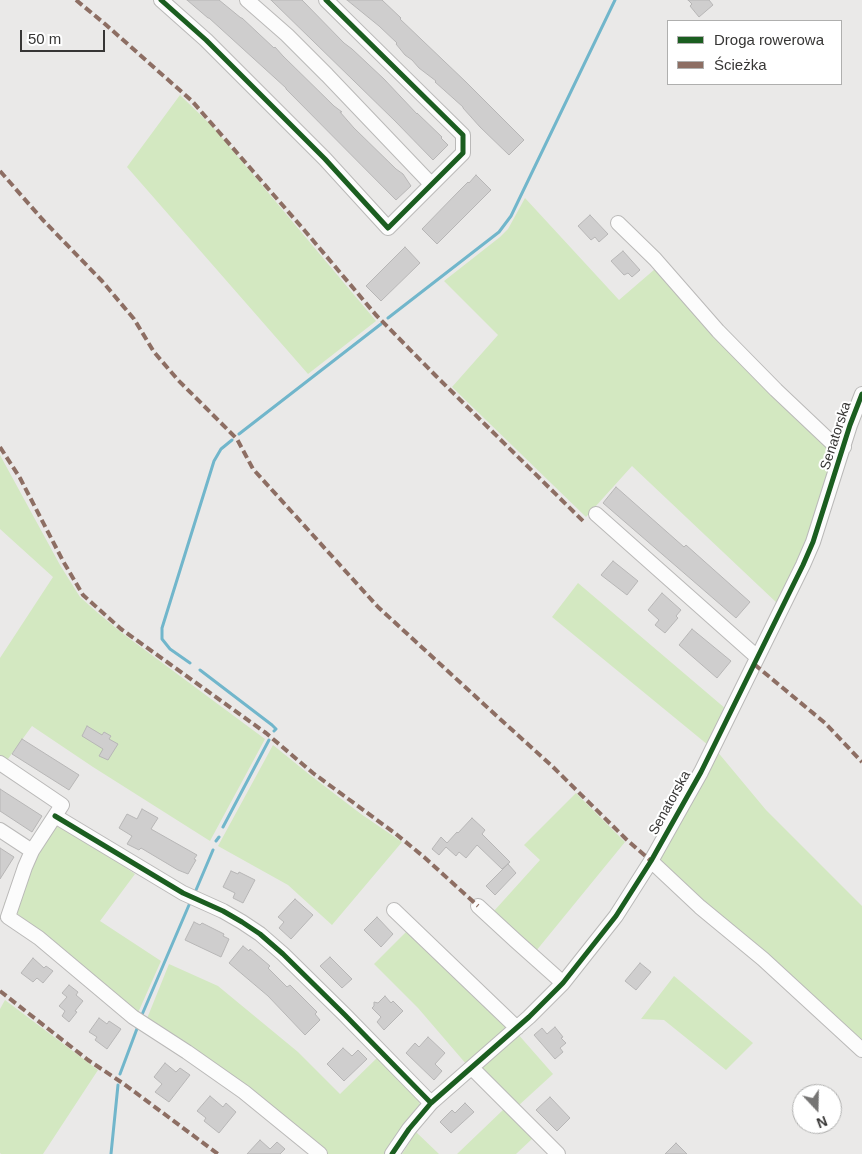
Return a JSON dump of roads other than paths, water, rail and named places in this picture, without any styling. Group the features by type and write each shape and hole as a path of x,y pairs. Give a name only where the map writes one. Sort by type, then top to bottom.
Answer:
{"street":[{"path":"161,0 206,40 326,159 388,228 463,153 463,135 326,0"},
{"path":"247,0 294,42 431,184"},
{"path":"618,223 655,259 718,331 776,390 832,443 844,447"},
{"name":"Senatorska","path":"392,1154 409,1129 431,1103 517,1028 563,983 616,916 651,862 701,772 803,565 813,542 862,394"},
{"path":"596,514 757,657"},
{"path":"0,763 62,805 32,851 8,917 39,938 133,1017 244,1092 320,1154"},
{"path":"55,816 183,893 223,911 260,934 345,1015 431,1103"},
{"path":"0,830 32,851"},
{"path":"651,862 700,907 763,959 862,1050"},
{"path":"478,906 563,983"},
{"path":"394,910 517,1028"},
{"path":"472,1068 558,1154"}],"waterway":[{"path":"388,318 499,232 511,216 615,0"},
{"path":"239,434 381,324"},
{"path":"190,663 170,649 162,639 162,628 214,461 221,449 232,440"},
{"path":"200,670 272,725 276,729 274,731"},
{"path":"223,827 269,740"},
{"path":"216,841 219,837"},
{"path":"196,890 213,850"},
{"path":"141,1017 189,905"},
{"path":"120,1074 138,1026"},
{"path":"111,1154 118,1085"}]}
